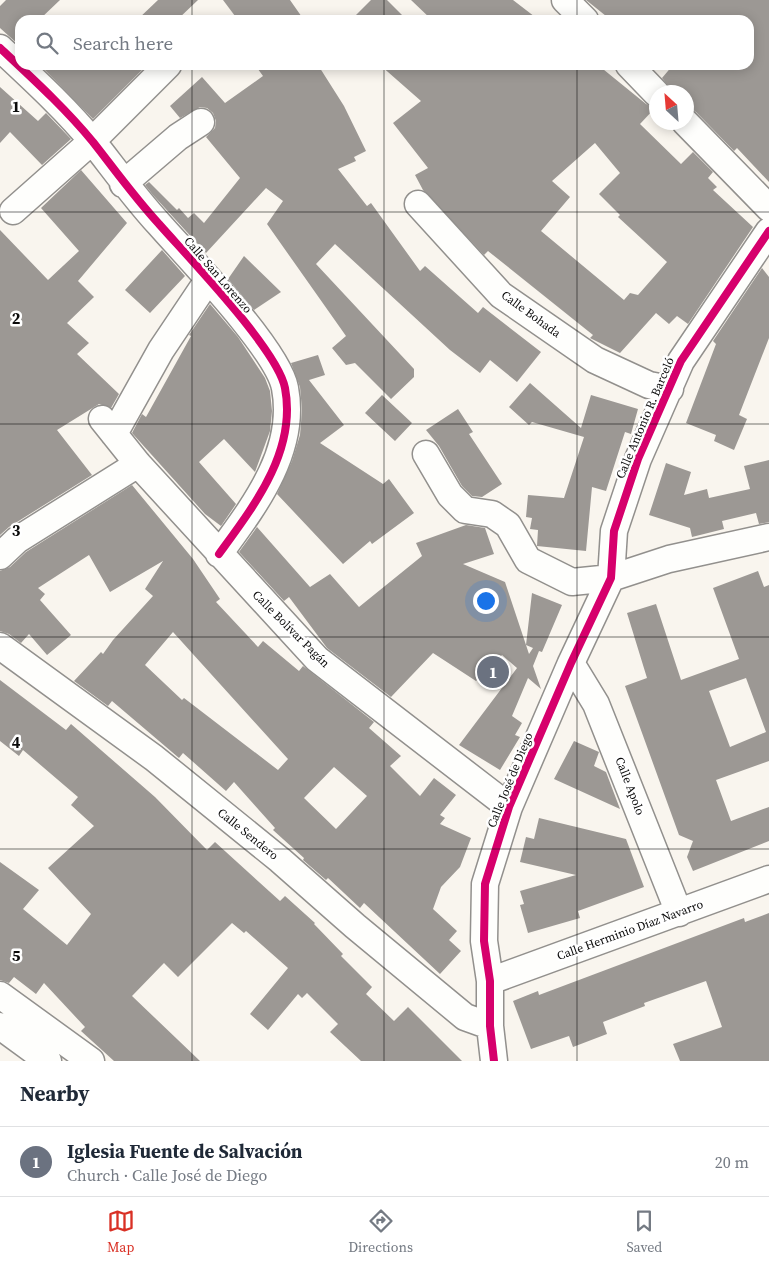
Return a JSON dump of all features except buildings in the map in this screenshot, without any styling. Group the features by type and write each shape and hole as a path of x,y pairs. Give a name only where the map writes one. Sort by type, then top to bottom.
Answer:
{"street":[{"path":"565,0 580,15"},
{"name":"Calle San Lorenzo","path":"0,48 15,62"},
{"name":"Calle San Lorenzo","path":"24,70 44,89 92,141 123,184 208,280 268,352 285,386 284,440 266,486 219,554"},
{"path":"13,211 92,141 163,70"},
{"path":"634,70 649,86"},
{"path":"123,184 178,136 201,122"},
{"path":"693,130 769,208"},
{"name":"Calle Bohada","path":"418,204 501,295 595,360 649,384 670,389"},
{"name":"Calle Antonio R. Barceló","path":"611,578 614,531 638,459 681,361 769,231"},
{"name":"Calle Bolívar Pagán","path":"208,280 108,427 138,464 219,554 317,659 509,807"},
{"path":"426,454 450,495 465,510 492,514 508,525 528,560 572,582 611,578 669,559 769,537"},
{"path":"0,556 17,540 138,464"},
{"name":"Calle José de Diego","path":"494,1061 490,1026 490,981 484,941 485,884 509,807 571,663 611,578"},
{"name":"Calle Sendero","path":"0,646 154,758 280,860 355,926 465,1017 490,1026"},
{"name":"Calle Apolo","path":"571,663 596,704 679,913"},
{"name":"Calle Herminio Díaz Navarro","path":"490,981 769,879"},
{"path":"0,995 91,1061"},
{"path":"0,1026 48,1061"}],"cycle path":[{"path":"0,48 15,62"},
{"path":"23,70 82,129 142,204 250,328 279,371 285,388 287,411 285,434 279,456 270,477 246,517 219,554"},
{"path":"494,1061 490,1026 490,981 484,941 485,884 509,807 571,663 611,578 614,531 638,459 681,361 769,231"}],"place":[{"name":"Iglesia Fuente de Salvación","path":"493,672"}]}
